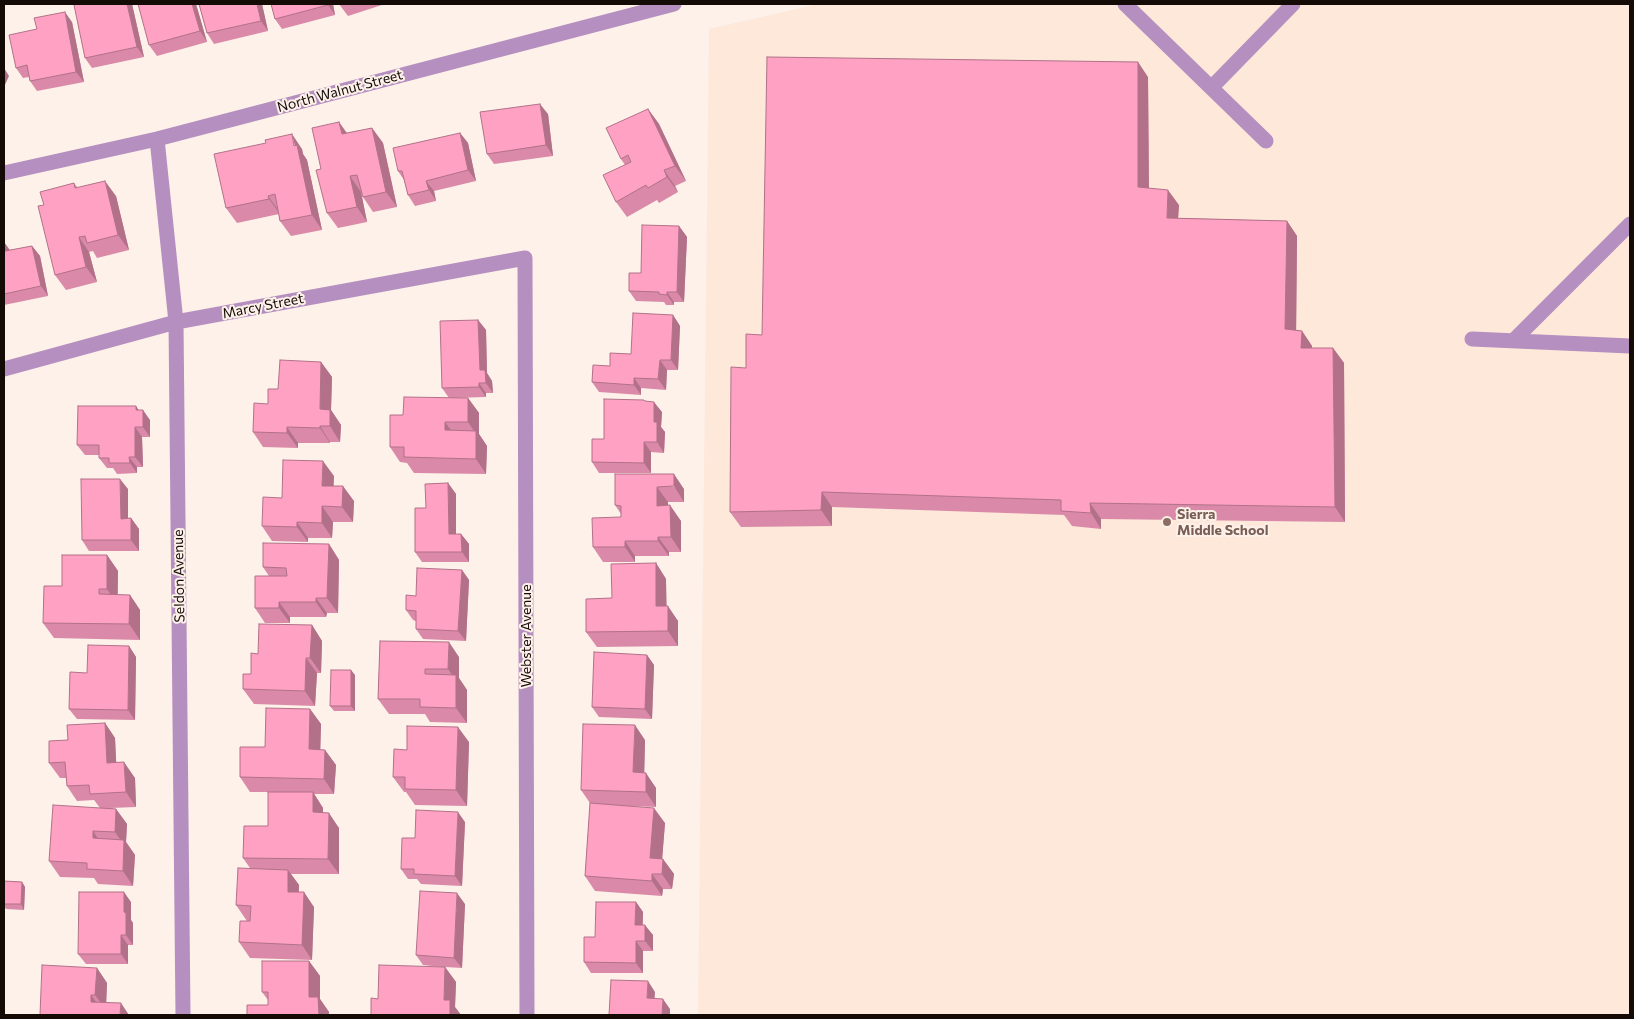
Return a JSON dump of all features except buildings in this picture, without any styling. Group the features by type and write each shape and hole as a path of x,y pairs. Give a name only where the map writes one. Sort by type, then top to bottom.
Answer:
{"street":[{"name":"North Walnut Street","path":"4,173 158,138 659,5 674,4"},
{"path":"1125,4 1266,141"},
{"path":"1211,88 1293,4"},
{"name":"Seldon Avenue","path":"158,138 176,322 183,1015"},
{"path":"1514,340 1630,224"},
{"name":"Marcy Street","path":"4,369 176,322 525,258"},
{"name":"Webster Avenue","path":"525,258 527,1015"},
{"path":"1472,339 1630,346"}],"shaded area":[{"name":"Sierra Middle School","path":"818,4 1630,4 1630,1015 698,1015 709,29"}],"place":[{"name":"Sierra Middle School","path":"1167,522"}]}
